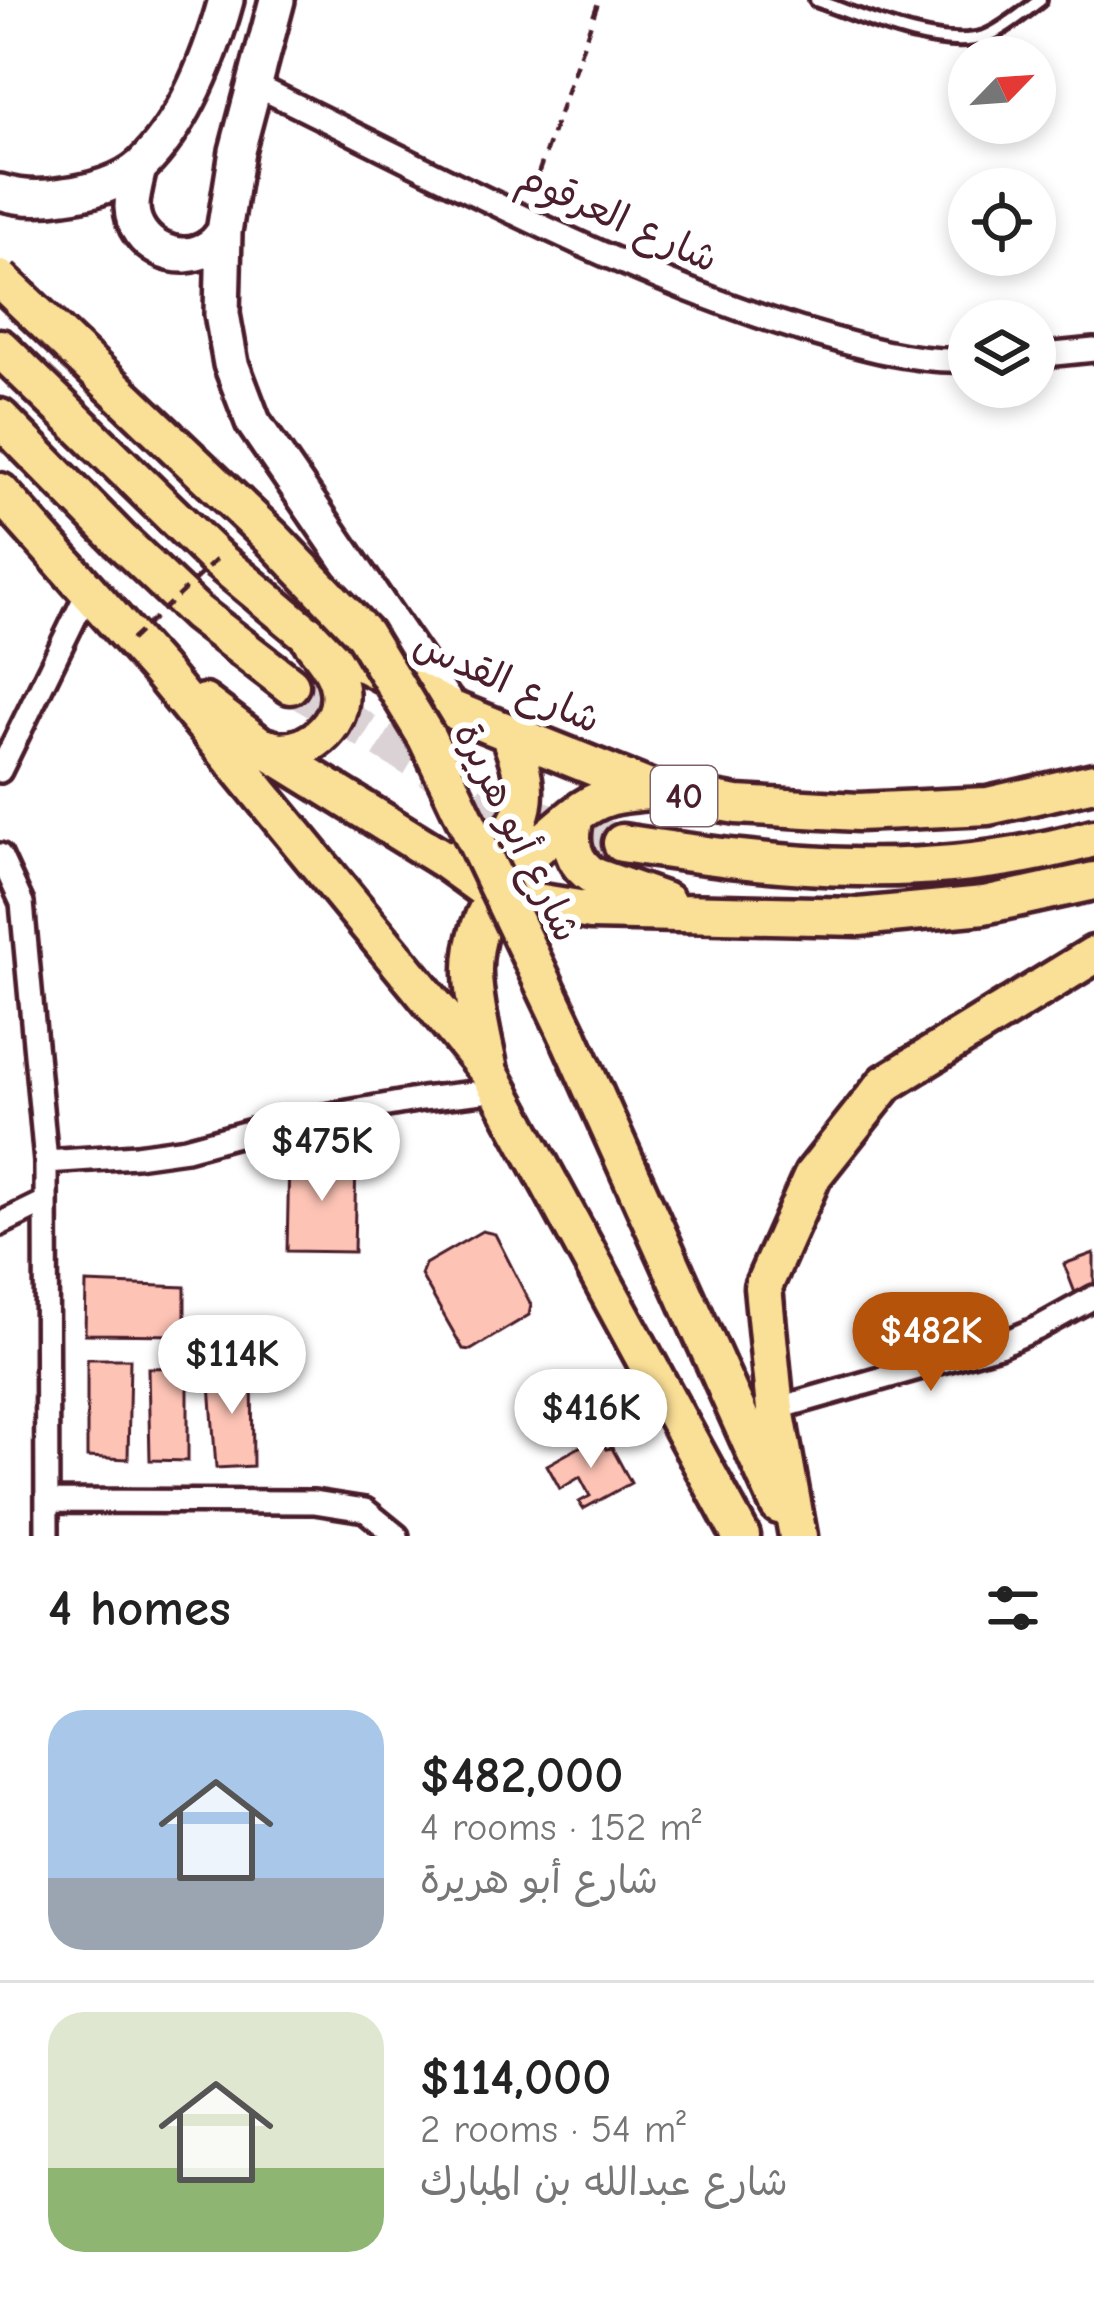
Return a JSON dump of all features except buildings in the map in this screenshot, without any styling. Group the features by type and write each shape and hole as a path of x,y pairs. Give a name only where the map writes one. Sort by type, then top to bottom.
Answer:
{"highway":[{"name":"شارع أبو هريرة","path":"0,279 273,539 364,634 427,738 569,1037 795,1536"},
{"name":"شارع القدس","path":"0,348 217,559 305,632 450,709 652,790 737,805 858,812 988,806 1094,782"},
{"path":"0,418 197,613 290,685"},
{"path":"0,492 158,669 495,1081 741,1536"},
{"path":"262,747 282,751 310,744 324,734 340,704 339,684 327,659 305,632"},
{"path":"158,669 262,747 494,895 591,911 880,915 984,905 1094,881"},
{"path":"442,860 487,852 515,825 524,786 509,733"},
{"path":"495,1081 473,970 480,929 494,895 511,872 602,797 652,790"},
{"path":"575,815 571,848 585,871 625,889 712,915"},
{"name":"40","path":"622,842 724,859 866,870 976,862 1094,838"},
{"path":"795,1536 763,1287 813,1175 886,1083 1094,955"}],"main road":[{"path":"224,232 210,247 191,255 170,254 151,245 138,229 132,209 139,169 195,84 212,50 226,0"},
{"path":"277,0 238,151 224,232 222,314 231,364 254,422 450,709"},
{"path":"0,192 41,199 87,192 139,169"}],"street":[{"name":"شارع العرقوم","path":"255,85 524,216 729,307 852,345 948,361"},
{"path":"1056,354 1094,350"},
{"path":"0,771 88,591"},
{"path":"0,855 22,903 46,1162 47,1536"},
{"path":"46,1162 186,1149 274,1125 495,1081"},
{"path":"0,1224 45,1202"},
{"path":"776,1409 998,1345 1094,1297"},
{"path":"47,1501 314,1502 365,1510 398,1536"}],"lane":[{"path":"816,0 904,32 954,40 986,37 1040,0"}],"path":[{"path":"524,216 599,0"},
{"path":"130,640 217,559"}],"tunnel":[{"path":"290,685 482,801 622,843"}]}
